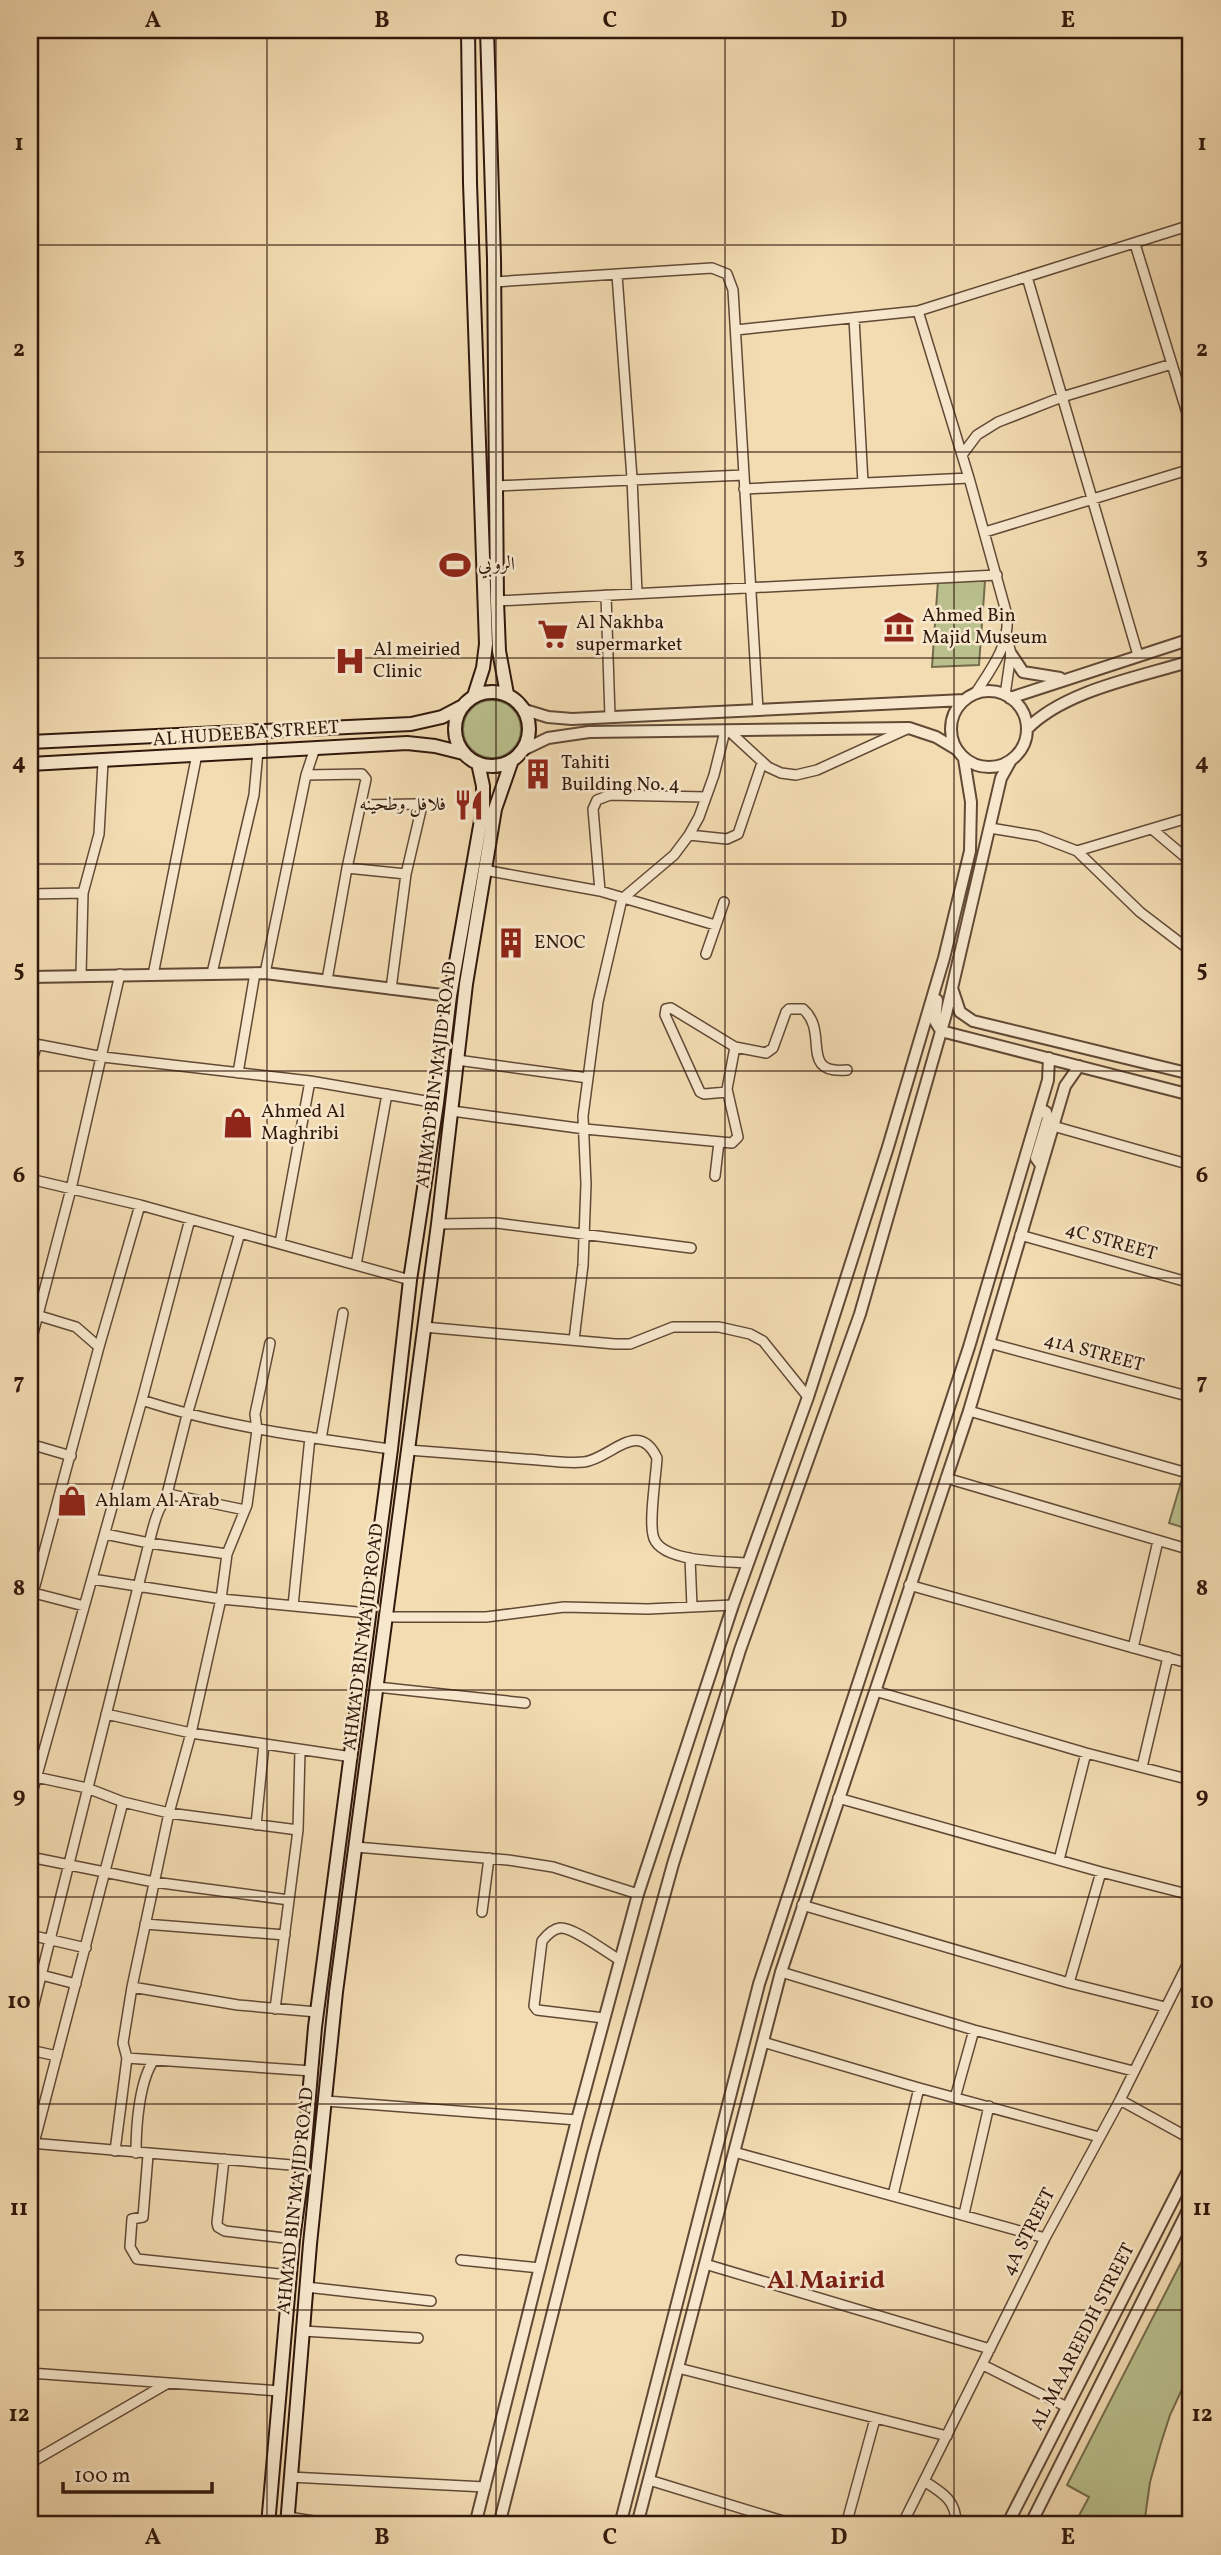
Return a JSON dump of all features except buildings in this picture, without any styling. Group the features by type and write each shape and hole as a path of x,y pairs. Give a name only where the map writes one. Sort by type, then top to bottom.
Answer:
{"main road":[{"path":"468,30 470,183 486,644 483,668 474,696"},
{"path":"487,30 494,282 497,601 499,651 507,694"},
{"path":"496,691 507,694 525,710 529,737 523,750 512,760 501,765 478,763 463,753 455,735 457,716 461,707 474,696 496,691"},
{"name":"AL HUDEEBA STREET","path":"30,742 411,724 442,717 461,707"},
{"name":"AL HUDEEBA STREET","path":"30,764 407,743 436,746 463,753"},
{"name":"AHMAD BIN MAJID ROAD","path":"287,2521 306,2287 336,1992 484,870 495,809 512,760"},
{"name":"AHMAD BIN MAJID ROAD","path":"268,2525 293,2239 303,2166 317,2012 352,1757 410,1280 450,996 483,809 483,786 478,763"}],"street":[{"path":"736,330 918,311 1191,225"},
{"path":"1135,244 1191,426"},
{"path":"494,282 712,268 727,274 733,290 736,330 758,710"},
{"path":"617,275 632,478 637,593"},
{"path":"1027,277 1139,655"},
{"path":"918,311 997,575 1007,615 1007,637 1011,653 1023,672 1066,678"},
{"path":"854,318 863,483"},
{"path":"962,455 985,429 1062,397 1172,364"},
{"path":"985,532 1191,469"},
{"path":"496,486 744,475"},
{"path":"744,489 970,478"},
{"path":"497,601 997,575"},
{"path":"606,595 610,717"},
{"path":"975,694 996,662 1007,637"},
{"path":"1007,696 1191,639"},
{"path":"1007,696 1011,653"},
{"path":"1027,729 1038,718 1078,696 1191,661"},
{"path":"986,691 1007,696 1021,709 1027,729 1020,752 1000,766 975,765 964,759 951,736 955,710 964,700 986,691"},
{"path":"525,710 559,718 610,717 964,700"},
{"path":"523,750 548,738 575,733 909,728 936,737 956,748"},
{"path":"727,731 762,763 774,771 788,775 810,773 909,728"},
{"path":"574,1340 582,1288 586,1184 583,1116 598,1002 622,899 674,855 689,835 699,817 727,731"},
{"path":"238,1073 306,775 315,748"},
{"path":"212,973 254,795 258,751"},
{"path":"153,975 197,754"},
{"path":"476,2522 577,2120 638,1894 747,1563 808,1397 888,1147 944,958 970,851 971,802 964,759"},
{"path":"499,2525 593,2153 673,1864 740,1650 860,1314 942,1031 1001,778 1011,760"},
{"path":"81,975 83,893 99,834 103,762"},
{"path":"689,835 727,839 738,834 762,763"},
{"path":"306,775 362,774 366,779 327,980"},
{"path":"600,891 593,809 597,800 610,795 706,797"},
{"path":"360,805 416,804 421,814 406,874 391,989"},
{"path":"1077,851 1191,817"},
{"path":"990,828 1038,836 1077,851 1140,912 1191,951"},
{"path":"1152,829 1191,862"},
{"path":"347,868 406,874"},
{"path":"484,870 600,891 715,925"},
{"path":"30,894 83,893"},
{"path":"706,954 724,902"},
{"path":"944,958 935,1015 935,1021 942,1031 1121,1078 1191,1093"},
{"path":"30,977 260,973 450,996"},
{"path":"30,1345 34,1314 71,1189 120,974"},
{"path":"953,989 956,1005 966,1018 1191,1074"},
{"path":"727,1092 700,1092 665,1015 666,1009 671,1008 735,1047 769,1052 786,1012 789,1009 803,1009 812,1020 822,1067 831,1072 847,1070"},
{"path":"996,1045 993,1038 1001,1034 1053,1041"},
{"path":"30,1066 33,1044 103,1057 310,1081 437,1103"},
{"path":"452,1111 585,1129 732,1143 738,1137 727,1084 735,1047"},
{"path":"620,2525 759,1984 969,1346 1050,1074 1049,1058"},
{"path":"457,1060 588,1078"},
{"path":"637,2525 780,1972 969,1411 1068,1079 1079,1066"},
{"path":"280,1243 310,1081"},
{"path":"356,1265 387,1094"},
{"path":"1040,1109 1046,1112 1048,1118 1036,1158 1041,1165"},
{"path":"1053,1126 1191,1165"},
{"path":"715,1176 719,1142"},
{"path":"30,1180 140,1205 410,1280"},
{"path":"84,1606 32,1592 140,1205"},
{"path":"30,1800 190,1219"},
{"path":"438,1224 496,1223 691,1248"},
{"path":"30,2020 149,1543 166,1497 240,1233"},
{"name":"4C STREET","path":"1020,1235 1191,1283"},
{"path":"321,1439 343,1312"},
{"path":"34,1314 76,1327 99,1347"},
{"path":"424,1327 630,1343 673,1327 719,1327 750,1334 764,1341 808,1397"},
{"path":"115,2151 127,2058 123,2043 132,1987 169,1813 191,1733 221,1599 227,1554 245,1510 257,1430 256,1414 270,1343"},
{"name":"41A STREET","path":"989,1343 1191,1397"},
{"path":"142,1400 187,1415 257,1430 391,1449"},
{"path":"969,1411 1191,1474"},
{"path":"293,1606 310,1437"},
{"path":"408,1450 583,1462 627,1442 642,1441 653,1450 657,1458 654,1539 666,1552 690,1558 747,1563"},
{"path":"30,1444 71,1456"},
{"path":"946,1478 1191,1550"},
{"path":"166,1497 173,1495 245,1510"},
{"path":"105,1534 227,1554"},
{"path":"1133,1648 1158,1541"},
{"path":"690,1558 692,1607"},
{"path":"92,1579 221,1599 368,1612"},
{"path":"909,1585 1191,1664"},
{"path":"386,1617 486,1616 564,1607 648,1609 733,1605"},
{"path":"1142,1767 1168,1657"},
{"path":"377,1687 525,1703"},
{"path":"875,1691 1086,1753 1191,1780"},
{"path":"106,1714 191,1733 352,1757"},
{"path":"256,1825 264,1744"},
{"path":"275,2008 298,1830 300,1750"},
{"path":"1059,1860 1086,1753"},
{"path":"36,1777 87,1788 123,1802 169,1813 298,1830"},
{"path":"838,1798 1191,1895"},
{"path":"123,1802 32,2143 148,2155 303,2166"},
{"path":"356,1847 489,1858 553,1867 638,1894"},
{"path":"30,1857 154,1882 289,1900"},
{"path":"482,1912 489,1858"},
{"path":"1069,1983 1101,1872"},
{"path":"802,1905 1069,1983 1165,2007"},
{"path":"145,1924 285,1935"},
{"path":"604,2018 537,2010 534,2006 542,1941 561,1928 572,1931 620,1960"},
{"path":"30,1935 86,1948"},
{"name":"4A STREET","path":"902,2525 1045,2238 1120,2100 1191,1956"},
{"path":"30,1972 76,1984"},
{"path":"780,1972 974,2030 1133,2071"},
{"path":"132,1987 238,2005 317,2012"},
{"path":"955,2098 974,2030"},
{"path":"763,2042 1099,2137"},
{"path":"30,2050 57,2056"},
{"path":"127,2058 312,2071"},
{"path":"136,2153 136,2136 146,2076 154,2060"},
{"path":"893,2195 919,2088"},
{"path":"1120,2100 1191,2139"},
{"path":"326,2101 577,2120"},
{"path":"964,2214 989,2106"},
{"path":"734,2152 1045,2238"},
{"path":"148,2155 143,2217 132,2219 130,2247 135,2257 144,2261 290,2275"},
{"path":"224,2159 218,2227 225,2231 293,2239"},
{"name":"AL MAAREEDH STREET","path":"1007,2525 1191,2165"},
{"name":"AL MAAREEDH STREET","path":"1030,2525 1191,2204"},
{"path":"461,2260 540,2268"},
{"path":"705,2263 990,2348"},
{"path":"306,2287 431,2301"},
{"path":"303,2331 418,2338"},
{"path":"983,2365 1067,2407"},
{"path":"678,2368 947,2436"},
{"path":"30,2373 280,2391"},
{"path":"30,2462 170,2382"},
{"path":"846,2525 875,2419"},
{"path":"290,2477 485,2487"},
{"path":"649,2480 796,2525"},
{"path":"924,2481 946,2494 953,2503 956,2525"},
{"path":"287,2521 339,2525"}],"green space":[{"path":"938,581 985,581 979,665 932,667"},
{"path":"492,700 508,705 516,713 521,729 516,745 508,753 492,758 476,753 468,745 463,729 468,713 476,705"},
{"path":"1182,1479 1191,1482 1191,1530 1169,1523"},
{"path":"1191,2243 1191,2370 1170,2415 1161,2443 1150,2482 1144,2525 1074,2525 1089,2497 1067,2485"}],"place":[{"name":"الروبي","path":"455,565"},
{"name":"Ahmed Bin Majid Museum","path":"899,627"},
{"name":"Al Nakhba supermarket","path":"553,634"},
{"name":"Al meiried Clinic","path":"350,661"},
{"name":"Tahiti Building No. 4","path":"538,774"},
{"name":"فلافل وطحينه","path":"469,805"},
{"name":"ENOC","path":"511,943"},
{"name":"Ahmed Al Maghribi","path":"238,1123"},
{"name":"Ahlam Al Arab","path":"72,1501"}],"district":[{"name":"Al Mairid","path":"826,2281"}]}
